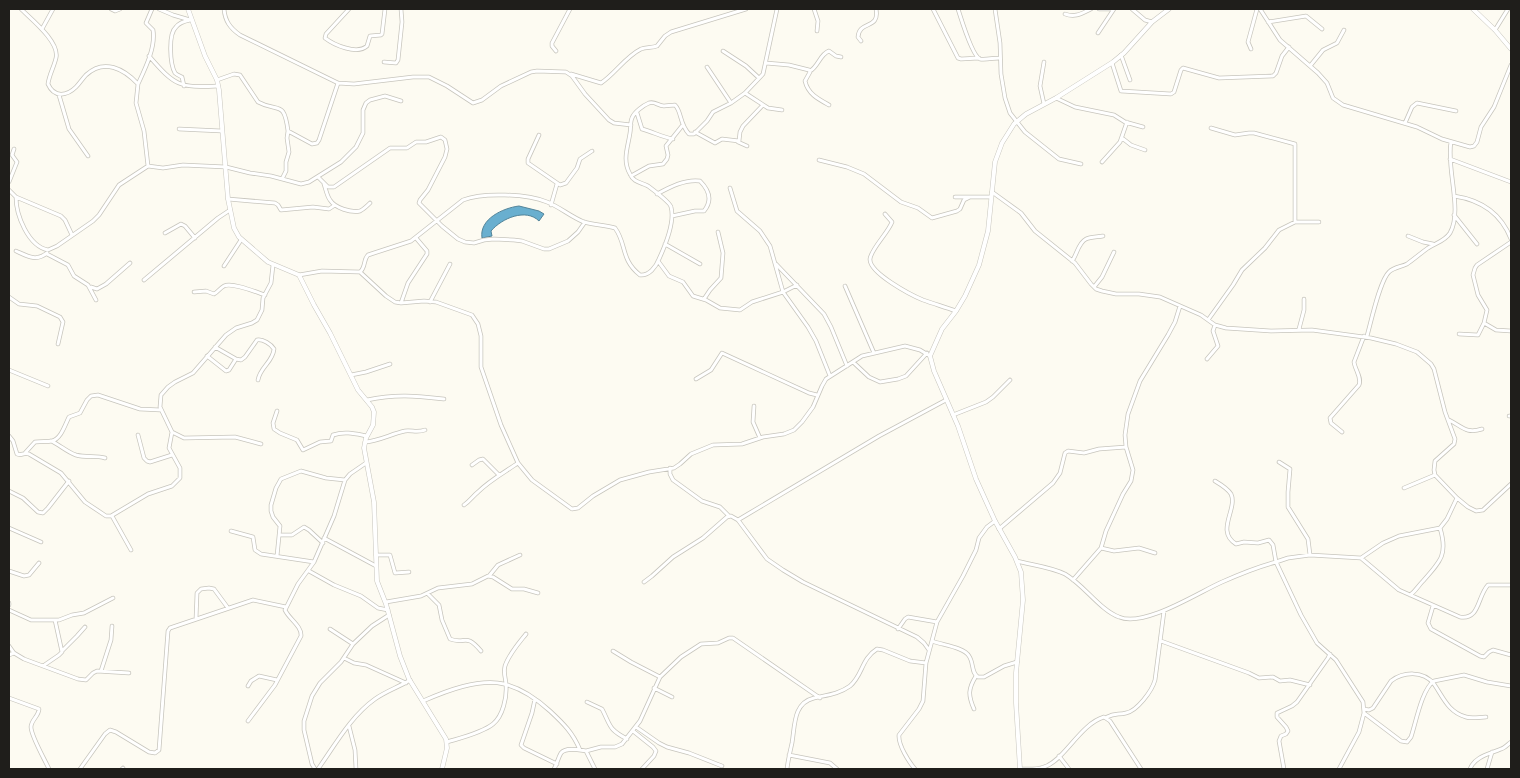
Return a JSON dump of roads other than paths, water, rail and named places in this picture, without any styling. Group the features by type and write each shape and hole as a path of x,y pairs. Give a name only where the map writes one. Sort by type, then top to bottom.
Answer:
{"street":[{"path":"21,9 42,29 51,42 56,55 48,84 59,95 69,129 88,156"},
{"path":"42,29 53,9"},
{"path":"111,9 115,11 120,9"},
{"path":"148,166 144,131 136,104 138,84 154,39 154,32 146,23 152,9"},
{"path":"159,9 191,20"},
{"path":"188,9 205,56 217,80 228,199 234,228 241,240 273,265 299,275 322,271 360,272 390,299 401,303 430,302 443,304 472,315 481,336 481,367 501,425 518,463 532,480 555,495 570,508 575,509 620,480 676,467 691,454 713,445 742,444 794,430 813,407 817,395 830,376 862,356 906,346 929,355 976,480 999,530 1017,561 1023,600 1017,662 1016,703 1020,769 1043,768 1047,766 1088,727 1102,717 1132,711 1152,690 1161,641 1164,611"},
{"path":"224,9 228,23 240,35 338,82 354,84 413,77 430,78 458,92 473,104 482,100 501,86 531,72 546,71 569,74 601,84 616,68 634,54 642,49 658,46 668,34 746,9"},
{"path":"349,9 326,34 325,38 347,48 362,49 366,48 370,36 382,34 385,9"},
{"path":"384,62 396,63 398,60 402,18 400,9"},
{"path":"556,51 552,43 570,9"},
{"path":"360,272 364,269 365,258 368,255 400,246 416,238 457,204 472,197 488,195 543,201 585,222 614,228 618,233 628,262 640,275 648,274 658,262 665,244 672,216 671,206 646,185 634,181 631,176 626,155 632,125 631,119 650,102 663,106 675,105 678,107 682,125 689,134 696,132 713,112 731,103 763,74 777,9"},
{"path":"814,9 818,22 817,31"},
{"path":"861,41 858,37 858,32 861,28 876,20 876,9"},
{"path":"933,9 958,58 999,58"},
{"path":"958,9 973,50 979,58"},
{"path":"995,9 1000,43 1000,74 1007,105 1016,122 1037,143 1059,159 1081,164"},
{"path":"1065,14 1075,16 1091,9"},
{"path":"1099,9 1114,9"},
{"path":"1098,34 1114,9"},
{"path":"1132,9 1145,20 1152,22"},
{"path":"853,362 869,377 880,382 906,376 929,355 942,329 965,296 979,265 988,231 993,177 998,152 1008,132 1026,114 1056,98 1112,63 1152,22 1169,9"},
{"path":"1259,9 1280,40 1290,47 1327,83 1332,96 1339,104 1405,123 1434,136 1470,147 1475,145 1481,126 1494,107 1511,65"},
{"path":"1251,49 1248,42 1259,9"},
{"path":"1473,9 1511,49"},
{"path":"1495,30 1508,9"},
{"path":"1268,22 1306,16 1322,29"},
{"path":"184,86 182,77 175,72 170,48 176,26 191,20"},
{"path":"1310,66 1323,50 1337,43 1344,30"},
{"path":"1112,63 1121,91 1171,94 1174,92 1181,69 1183,68 1219,78 1274,76 1282,56 1290,47"},
{"path":"723,51 746,66 759,78"},
{"path":"829,105 818,99 808,90 805,82 810,71 827,52 841,57"},
{"path":"1121,55 1130,80"},
{"path":"149,56 164,73 180,85 194,88 218,86"},
{"path":"1044,62 1040,86 1044,104"},
{"path":"766,63 789,65 810,71"},
{"path":"59,95 75,88 92,70 105,66 116,68 138,84"},
{"path":"707,67 731,103"},
{"path":"217,80 234,74 240,75 258,102 278,108 283,112 288,131 289,152 285,174 282,179"},
{"path":"569,74 609,120 614,123 632,125"},
{"path":"288,131 312,144 317,143 338,82"},
{"path":"745,92 768,108 782,110"},
{"path":"16,251 32,258 41,257 93,221 119,185 148,166 162,168 183,165 226,167 305,184 349,156 360,143 363,133 363,110 366,103 385,96 401,102"},
{"path":"1056,98 1075,107 1114,115 1143,127"},
{"path":"1405,123 1412,106 1417,103 1456,112"},
{"path":"738,142 742,126 763,105"},
{"path":"637,112 642,129 665,138 673,139"},
{"path":"1102,162 1115,149 1122,138 1128,122"},
{"path":"631,176 649,166 663,164 667,160 668,155 666,146 682,125"},
{"path":"1210,128 1236,135 1254,133 1295,144 1295,222"},
{"path":"179,129 222,131"},
{"path":"696,132 715,143 722,139 747,146"},
{"path":"539,136 528,162 557,184 563,185 566,183 577,168 579,160 592,152"},
{"path":"318,177 328,187 334,187 390,148 407,148 416,142 426,142 441,137 445,140 446,153 428,190 419,203 436,221 462,242 474,243 494,239 522,241 548,249 568,241 585,222"},
{"path":"1122,138 1130,145 1145,150"},
{"path":"1342,432 1331,423 1330,418 1359,385 1360,380 1354,362 1386,275 1392,269 1406,264 1434,244 1444,240 1452,228 1454,196 1450,159 1451,142"},
{"path":"9,182 17,162 12,155 14,149"},
{"path":"1450,159 1511,182"},
{"path":"819,160 847,167 864,174 899,201 918,208 932,218 958,211 964,200 970,197"},
{"path":"657,194 692,180 700,181 705,187 709,196 707,208 704,211 672,216"},
{"path":"324,184 328,198 335,205 345,210 358,211 370,203"},
{"path":"552,205 557,184"},
{"path":"730,188 738,211 763,235 770,246 783,292 816,341 830,376"},
{"path":"9,190 16,197 61,216 72,235"},
{"path":"955,197 991,194 1021,213 1035,232 1072,261 1094,287 1102,292 1160,297 1201,315 1215,325 1226,328 1271,331 1312,330 1365,336 1409,349 1425,358 1431,364 1454,434 1455,442 1451,448 1434,461 1435,475 1457,498 1473,510 1480,511 1511,484"},
{"path":"1454,196 1473,199 1486,207 1502,223 1511,242 1477,264 1473,275 1480,300 1487,310 1484,323 1478,335 1459,334"},
{"path":"16,197 17,211 22,225 33,240 47,252 66,263 74,276 94,289 99,288 130,262"},
{"path":"228,199 275,203 281,210 313,207 329,209 335,205"},
{"path":"144,280 230,210"},
{"path":"885,214 892,222 872,254 871,262 878,272 892,283 913,295 956,311"},
{"path":"1454,215 1477,244"},
{"path":"1208,320 1234,285 1242,270 1265,248 1279,230 1295,222 1319,222"},
{"path":"165,233 181,224 185,226 194,238"},
{"path":"704,299 721,278 723,253 718,232"},
{"path":"1072,261 1085,239 1103,236"},
{"path":"1408,236 1434,244"},
{"path":"401,303 408,282 427,254 427,251 416,238"},
{"path":"224,266 241,240"},
{"path":"665,244 700,264"},
{"path":"1094,287 1114,252"},
{"path":"658,262 669,276 683,282 691,294 704,299 716,307 740,310 752,302 783,292 797,285"},
{"path":"430,302 450,264"},
{"path":"775,264 814,303 828,321 847,366"},
{"path":"261,444 235,437 184,438 172,432 161,410 160,399 164,391 179,379 194,373 226,335 236,328 257,320 271,283 273,265"},
{"path":"299,275 358,390 372,407 373,425 367,436 364,451 374,502 377,581 386,602 400,656 410,680 447,742 446,756 442,769"},
{"path":"88,285 96,300"},
{"path":"194,292 206,291 214,294 226,286 244,288 265,295"},
{"path":"846,286 874,352"},
{"path":"9,297 19,304 37,306 60,317 63,322 58,344"},
{"path":"1299,330 1304,310 1304,299"},
{"path":"1073,580 1101,548 1106,531 1133,474 1125,435 1128,414 1140,381 1175,322 1180,306"},
{"path":"1484,323 1501,331 1511,330"},
{"path":"1207,359 1218,346 1213,331 1215,325"},
{"path":"215,347 241,360 257,340 262,340 272,346 274,349 273,356 260,372 258,380"},
{"path":"696,379 711,370 722,353 817,395"},
{"path":"207,356 226,371 229,370 236,359"},
{"path":"350,375 390,364"},
{"path":"9,370 48,386"},
{"path":"953,415 986,402 1010,380"},
{"path":"9,436 14,441 17,454 19,455 24,453 35,442 50,441 62,432 69,418 80,413 91,396 98,395 144,410 161,410"},
{"path":"367,400 403,395 444,399"},
{"path":"738,520 879,436 946,400"},
{"path":"754,406 753,422 760,438"},
{"path":"277,411 273,423 274,429 296,440 304,450 317,442 331,441 333,435 336,434 350,433 367,436"},
{"path":"1448,419 1469,431 1474,432 1482,429"},
{"path":"365,442 378,441 407,431 418,433 425,430"},
{"path":"24,453 31,455 56,470 69,481 85,502 106,516 112,516 148,494 175,484 180,478 181,470 169,446 172,432"},
{"path":"138,435 144,458 147,461 150,462 172,455"},
{"path":"50,441 77,455 106,458"},
{"path":"999,530 1053,483 1060,473 1065,453 1068,451 1084,453 1099,449 1126,447"},
{"path":"472,465 483,459 499,475"},
{"path":"1279,462 1290,469 1288,507 1308,539 1310,555"},
{"path":"248,721 273,688 302,634 286,612 286,607 298,584 314,562 334,516 345,480 350,474 366,463"},
{"path":"464,505 499,475 518,463"},
{"path":"670,468 673,480 702,501 720,507 729,516 733,516 738,520 763,555 775,565 803,582 920,640 929,650"},
{"path":"277,556 280,526 273,518 271,505 276,488 281,480 300,471 326,478 345,480"},
{"path":"1404,488 1435,475"},
{"path":"9,491 23,498 38,512 42,513 46,511 69,481"},
{"path":"1215,481 1230,493 1232,497 1227,527 1232,542 1236,544 1244,542 1258,543 1269,540 1273,546 1276,562 1301,615 1317,643 1340,665 1361,698 1364,711 1359,732 1339,769"},
{"path":"1361,558 1383,543 1399,536 1440,528 1447,519 1457,498"},
{"path":"112,516 132,550"},
{"path":"644,582 729,516"},
{"path":"915,769 902,750 898,737 923,702 926,664 937,622 976,550 979,538 987,527 995,521"},
{"path":"9,528 41,542"},
{"path":"280,535 292,535 302,528 307,528 323,541 376,566"},
{"path":"1410,595 1417,590 1437,566 1445,546 1440,528"},
{"path":"231,531 253,538 255,550 258,553 314,562"},
{"path":"1101,548 1114,551 1138,548 1155,553"},
{"path":"375,555 390,555 395,573 409,572"},
{"path":"386,602 421,596 438,588 472,584 489,576 498,565 520,555"},
{"path":"1017,561 1056,570 1073,580 1119,618 1134,619 1164,611 1220,582 1251,569 1288,558 1310,555 1361,558 1399,590 1460,617 1470,617 1474,614 1488,585 1511,585"},
{"path":"9,571 24,576 29,575 39,563"},
{"path":"308,571 334,585 361,596 378,608 389,612"},
{"path":"489,576 512,589 524,589 538,593"},
{"path":"196,619 197,593 201,588 214,590 228,608"},
{"path":"428,594 439,605 448,637 454,640 470,640 481,651"},
{"path":"9,610 31,620 55,620 84,613 113,598"},
{"path":"80,769 105,734 110,730 149,752 155,753 159,750 168,629 253,600 286,607"},
{"path":"1433,606 1428,624 1431,629 1482,657 1493,650 1511,656"},
{"path":"316,769 307,746 304,730 304,721 315,690 344,658 347,651 389,612"},
{"path":"898,629 908,616 937,622"},
{"path":"55,620 62,651"},
{"path":"43,667 59,656 84,626"},
{"path":"101,671 111,640 112,626"},
{"path":"330,629 354,644"},
{"path":"447,742 484,729 495,722 505,700 507,684 504,674 505,666 514,649 526,634"},
{"path":"554,769 563,752 619,746 627,739 642,717 660,677 681,657 704,643 721,642 731,638 820,698"},
{"path":"932,641 966,652 970,657 976,676 969,696 974,709"},
{"path":"1161,641 1249,673 1256,678 1273,677 1280,681 1290,680 1310,685"},
{"path":"9,646 14,653 24,659 82,680 89,678 95,672 101,671 129,673"},
{"path":"787,769 798,711 806,702 832,695 850,686 868,656 877,649 910,661 926,664"},
{"path":"613,651 660,677"},
{"path":"9,656 14,653"},
{"path":"1284,769 1279,741 1281,736 1288,731 1277,717 1277,713 1292,706 1310,685 1330,654"},
{"path":"344,658 354,663 366,665 406,683"},
{"path":"976,676 984,677 1004,666 1017,662"},
{"path":"1364,711 1373,708 1387,686 1395,678 1412,673 1432,682 1447,705 1464,717 1486,717"},
{"path":"1364,711 1401,741 1407,742 1411,737 1425,691 1432,682 1460,675 1511,686"},
{"path":"248,686 251,681 259,676 277,680"},
{"path":"316,769 365,707 377,697 410,680"},
{"path":"423,701 446,691 467,686 507,684 535,698 572,733 580,750"},
{"path":"654,688 672,697"},
{"path":"9,698 39,709 39,713 32,722 32,730 48,769"},
{"path":"535,698 521,745 557,764"},
{"path":"586,702 602,709 611,729 616,734 627,739"},
{"path":"1106,717 1122,738 1141,769"},
{"path":"349,726 356,750 356,769"},
{"path":"636,726 664,745 722,766"},
{"path":"632,731 656,751 642,769"},
{"path":"1470,769 1472,764 1488,753 1503,749 1511,742"},
{"path":"586,751 595,769"},
{"path":"1487,769 1492,752"},
{"path":"789,755 830,762 837,769"},
{"path":"1059,756 1069,769"}],"water":[{"path":"519,206 544,214 539,221 528,215 514,216 496,226 491,231 492,236 482,238 484,225 488,220 499,212"}]}
